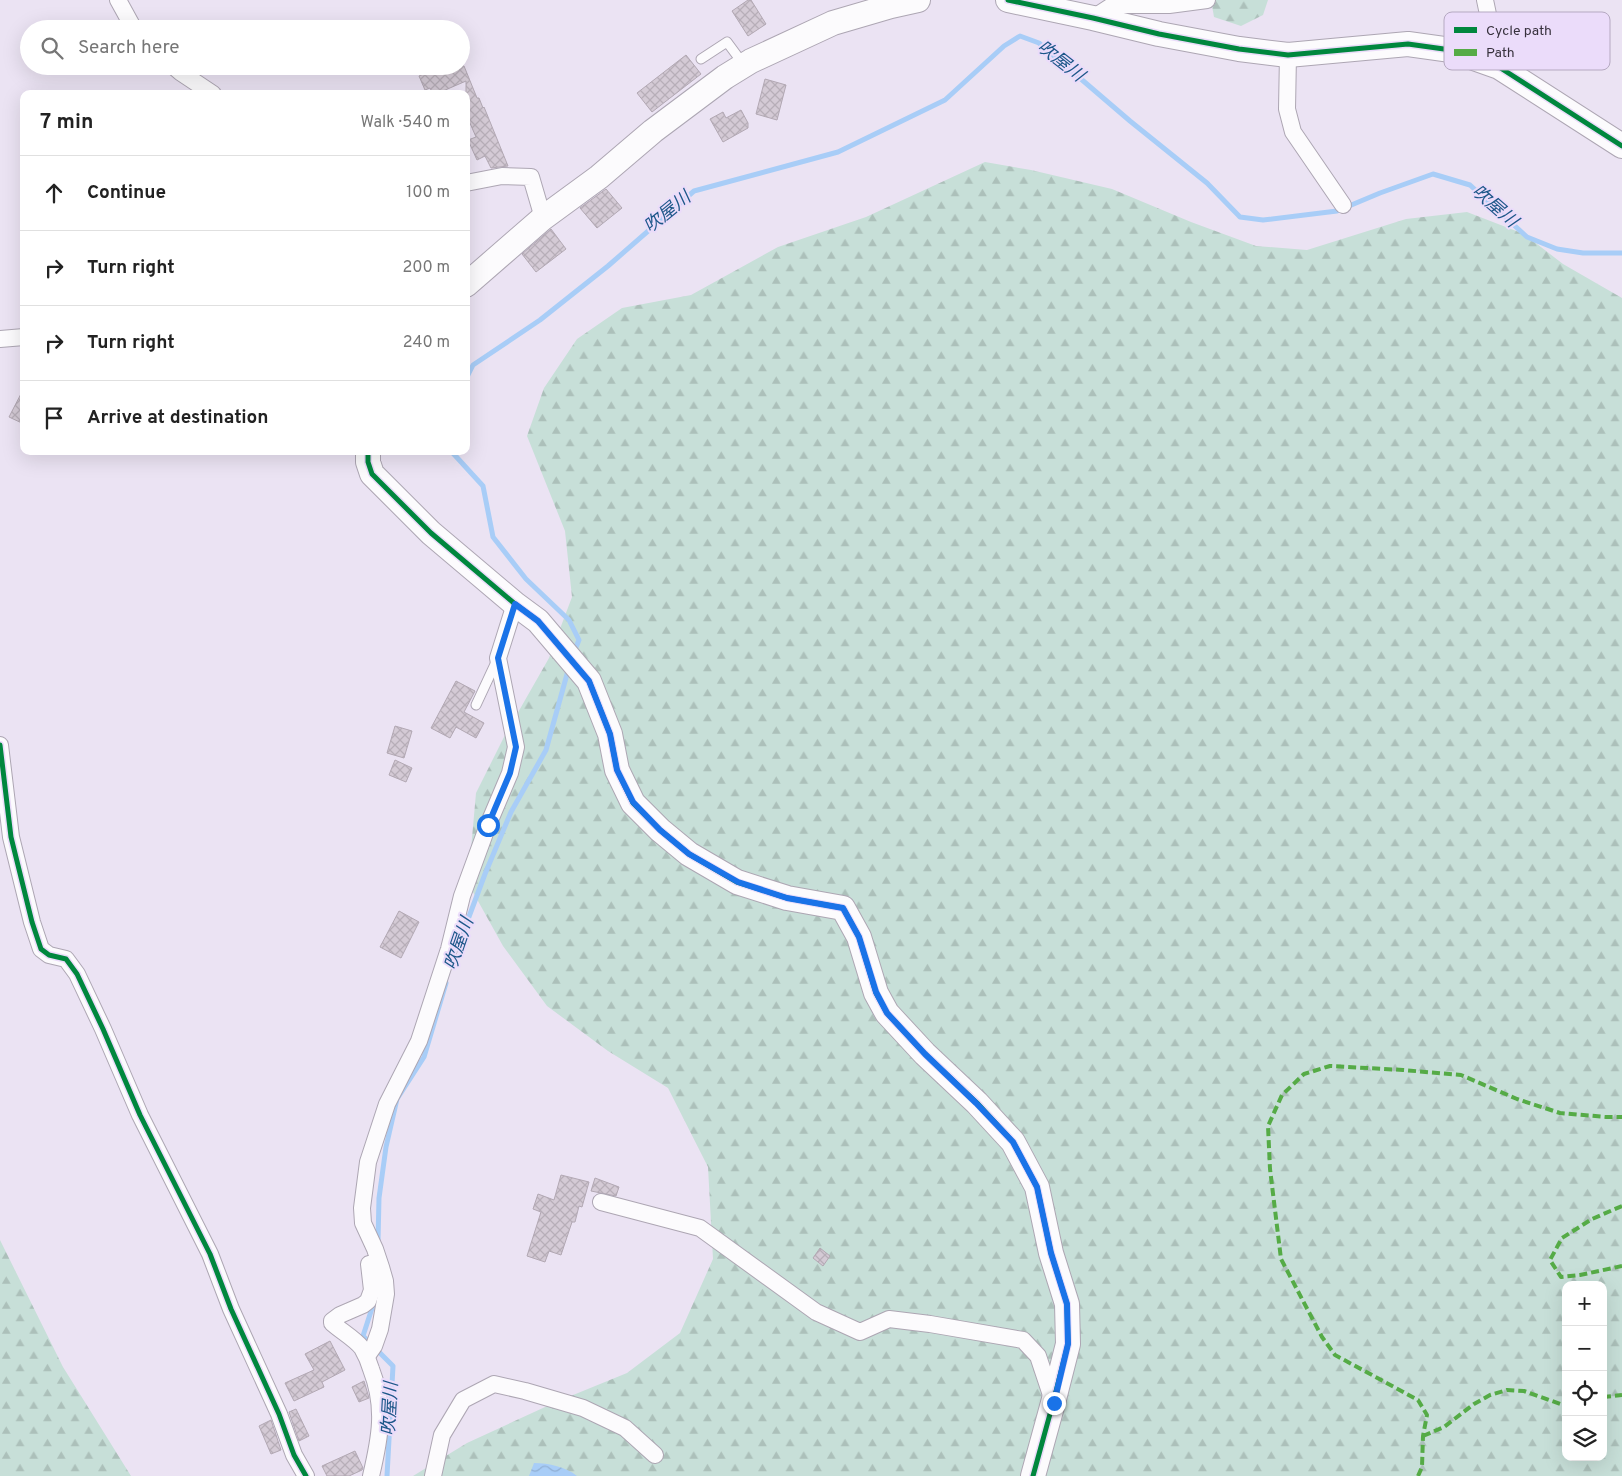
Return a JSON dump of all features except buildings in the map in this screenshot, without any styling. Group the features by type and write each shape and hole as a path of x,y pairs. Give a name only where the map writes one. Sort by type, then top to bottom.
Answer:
{"street":[{"path":"118,0 129,20"},
{"path":"470,281 543,218 599,177 660,125 725,77 833,23 918,0"},
{"path":"1008,0 1072,7 1093,18 1159,34 1240,49 1288,55 1408,44 1444,49"},
{"path":"1093,18 1112,4 1170,6 1206,0"},
{"path":"1288,55 1287,109 1293,132 1343,205"},
{"path":"1504,70 1622,146"},
{"path":"184,75 207,90"},
{"path":"470,182 502,176 532,178 543,218"},
{"path":"0,339 20,337"},
{"path":"368,455 372,474 431,533 538,621 589,681 610,734 617,770 633,802 660,830 689,854 738,882 787,898 843,908 859,937 876,992 887,1013 1013,1142 1037,1187 1051,1253 1067,1304 1068,1344 1054,1403 1033,1476"},
{"path":"367,1356 374,1346 380,1329 386,1294 385,1281 375,1249 363,1223 362,1208 368,1162 387,1104 419,1041 449,949 462,896 488,825 510,773 516,747 498,658 515,604"},
{"path":"0,745 12,837 32,922 41,949 49,955 66,959 77,974 140,1115 210,1254 231,1309 279,1414 294,1455 306,1476"},
{"path":"601,1202 700,1228 816,1312 860,1332 889,1320 930,1324 1024,1340 1038,1356 1054,1403"},
{"path":"369,1264 372,1290 368,1301 340,1315 332,1323 361,1347 367,1356 377,1384 381,1417 380,1438 371,1476"},
{"path":"433,1476 442,1435 463,1400 494,1384 583,1408 625,1428 655,1455"}],"lane":[{"path":"701,58 727,42 744,66"},
{"path":"476,704 498,658"}],"green space":[{"path":"1211,0 1268,0 1263,15 1241,26 1214,17"},
{"path":"985,162 1031,170 1112,189 1191,222 1256,246 1307,250 1406,219 1467,212 1524,234 1563,264 1622,298 1622,1476 413,1476 467,1443 556,1402 627,1373 680,1333 713,1259 708,1167 668,1088 608,1051 547,1006 503,946 468,883 476,793 504,737 549,658 572,597 565,531 527,436 544,388 577,339 622,308 691,295 778,247 866,217"},
{"path":"0,1240 63,1367 131,1476 0,1476"}],"water":[{"path":"534,1463 557,1466 577,1476 529,1476"}],"waterway":[{"name":"吹屋川","path":"470,371 473,365 540,320 608,266 694,191 838,152 945,100 1004,46 1020,36 1039,43 1130,121 1207,183 1240,217 1263,220 1337,211 1433,174 1470,185 1527,237 1557,249 1583,253 1622,253"},
{"name":"吹屋川","path":"455,455 483,486 493,537 526,579 569,620 579,640 574,652"},
{"name":"吹屋川","path":"458,946 511,812 546,750 569,667"},
{"name":"吹屋川","path":"378,1242 379,1198 386,1147 397,1099 424,1057 446,983"},
{"name":"吹屋川","path":"374,1302 363,1336 393,1366 387,1476"}],"marked path":[{"path":"1418,1476 1422,1467 1423,1436 1427,1415 1418,1400 1335,1355 1322,1337 1281,1259 1270,1169 1268,1126 1282,1095 1304,1074 1330,1066 1403,1070 1461,1075 1517,1099 1560,1113 1622,1117"},
{"path":"1622,1206 1592,1219 1562,1238 1550,1260 1561,1277 1622,1266"},
{"path":"1423,1436 1444,1427 1474,1404 1490,1395 1507,1390 1524,1391 1562,1405"},
{"path":"1607,1397 1622,1395"}],"cycle path":[{"path":"1008,0 1159,34 1239,49 1288,55 1408,44 1444,49"},
{"path":"1504,70 1622,146"},
{"path":"368,455 372,474 431,533 538,621 589,681 610,734 617,770 633,803 660,830 689,854 737,882 787,898 843,908 859,937 876,993 887,1013 1013,1142 1037,1187 1051,1253 1067,1304 1068,1344 1033,1476"},
{"path":"0,745 11,837 32,922 41,949 49,955 66,959 77,974 140,1115 210,1254 231,1309 279,1414 294,1455 306,1476"}],"route":[{"path":"488,825 510,773 516,747 498,658 515,604 538,621 589,681 610,734 617,770 633,802 660,830 689,854 738,882 787,898 843,908 859,937 876,992 887,1013 1013,1142 1037,1187 1051,1253 1067,1304 1068,1344 1054,1403"}]}
